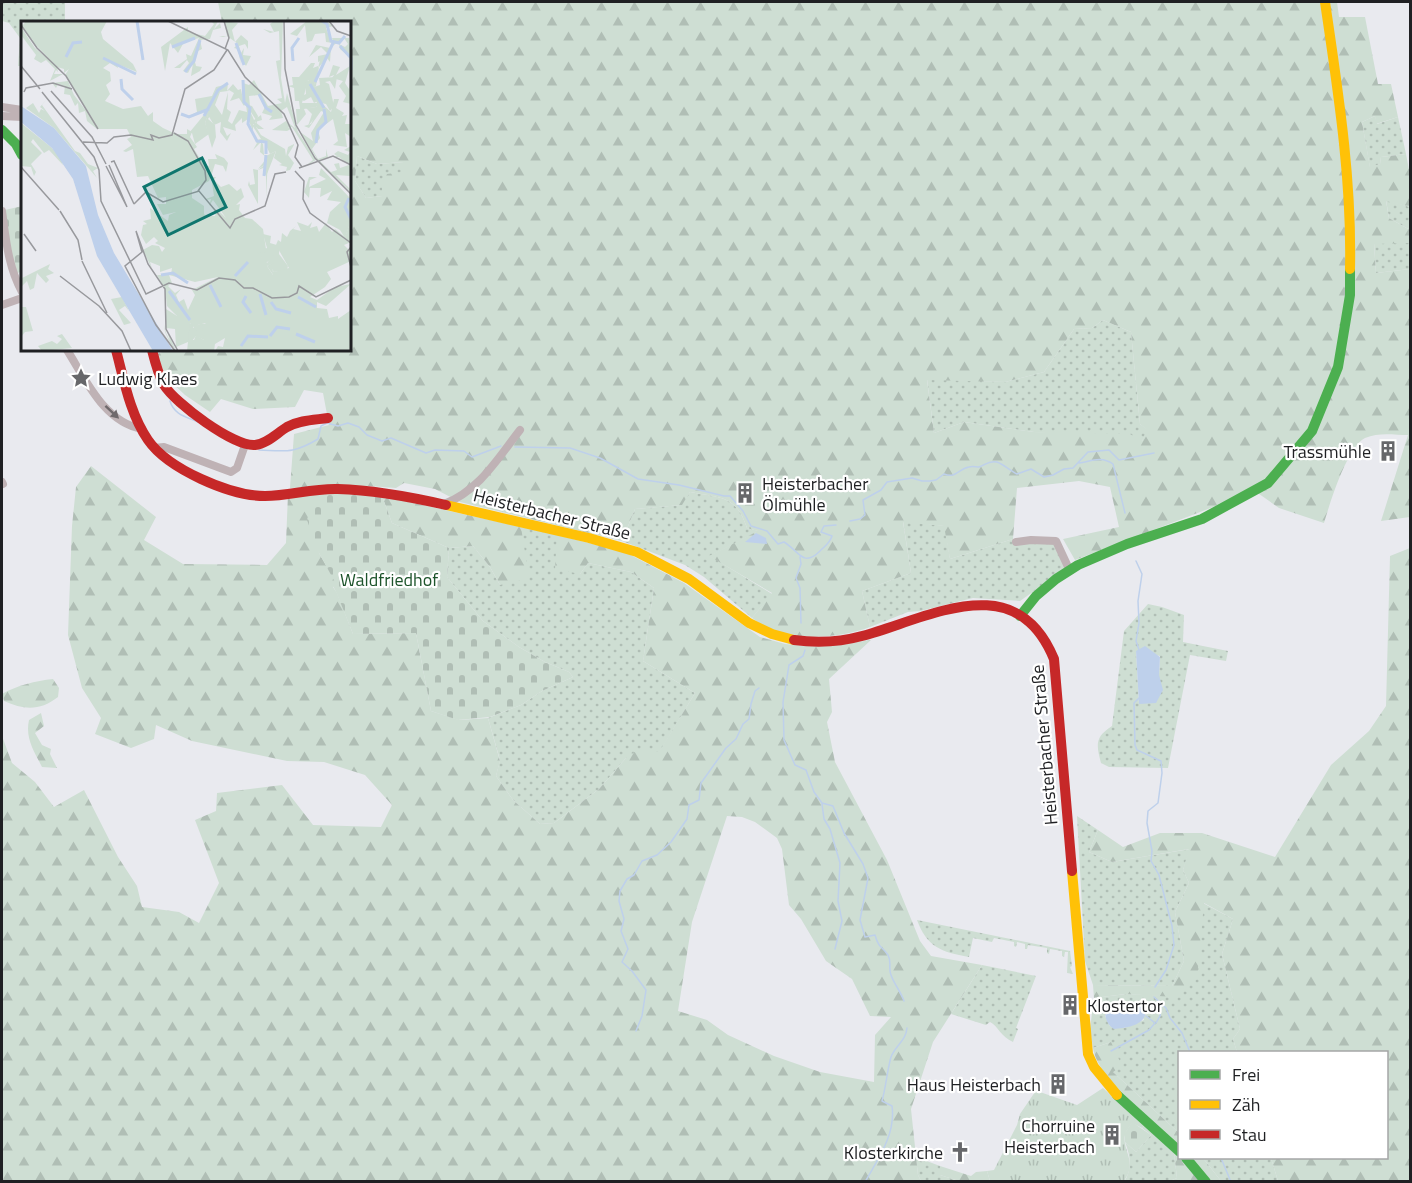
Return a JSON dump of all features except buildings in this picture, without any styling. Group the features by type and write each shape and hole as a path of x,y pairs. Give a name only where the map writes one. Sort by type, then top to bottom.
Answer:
{"main road":[{"path":"1020,616 1035,598 1070,571 1108,551 1224,512 1252,494 1277,475 1300,450 1320,418 1340,361 1346,333 1350,285 1350,211 1346,161 1325,2"},
{"path":"2,130 16,144 21,153"},
{"name":"Heisterbacher Straße","path":"117,351 142,429 154,448 167,459 221,487 250,495 315,489 343,489 396,495 444,504 615,545 642,555 686,577 747,623 785,638 813,641 860,636 898,623 974,603 997,605 1020,616 1042,635 1054,659 1088,1054 1092,1065 1104,1082 1178,1151"},
{"path":"152,351 156,368 165,386 178,402 230,438 245,445 257,445 300,422 328,418"},
{"path":"1187,1159 1206,1182"}],"street":[{"path":"2,107 21,110"},
{"path":"2,116 21,117"},
{"path":"2,211 3,230 12,272 21,290"},
{"path":"2,305 21,298"},
{"path":"68,351 96,397 114,416 129,426 142,429"},
{"path":"444,504 468,492 495,465 520,430"},
{"path":"154,448 164,447 231,471 237,468 245,445"},
{"path":"1016,542 1056,541 1070,571"}],"green space":[{"path":"2,2 65,2 65,21 21,21 21,66 18,66 20,38 9,23 2,21"},
{"path":"218,2 1337,2 1339,17 1365,17 1378,84 1391,84 1398,117 1376,124 1375,116 1362,122 1370,167 1380,164 1381,157 1406,154 1410,175 1410,207 1386,201 1389,218 1410,230 1410,243 1374,244 1376,273 1410,269 1410,517 1381,521 1408,435 1376,435 1358,443 1340,476 1324,523 1279,508 1252,489 1221,504 1075,560 1063,539 1119,527 1110,487 1079,481 1017,488 1013,539 950,559 944,526 903,522 911,573 862,591 870,627 833,636 805,637 780,633 768,629 752,618 772,593 709,556 758,531 747,528 738,509 719,497 690,492 682,505 635,509 622,541 460,502 435,489 404,483 396,488 369,486 290,488 294,434 329,425 323,393 304,390 295,407 253,409 221,399 210,412 185,395 166,377 157,354 165,351 351,351 351,21 222,21","holes":["357,156 377,164 403,162 403,172 387,174 382,186 382,196 366,198 355,181","1103,320 1131,332 1140,424 1147,430 1142,441 1130,434 1034,432 964,422 934,433 927,380 1005,382 1044,372 1074,329 1092,328"]},
{"path":"1375,116 1377,124 1398,117 1406,154 1381,157 1380,164 1370,168 1362,122"},
{"path":"357,156 377,164 404,162 403,172 382,196 366,198 355,181"},
{"path":"1386,200 1410,207 1410,230 1389,218"},
{"path":"21,206 21,272 16,274 12,259 5,210"},
{"path":"1374,243 1410,243 1410,269 1376,273"},
{"path":"1103,320 1131,332 1140,424 1148,430 1142,441 1034,432 964,422 934,433 927,379 1005,382 1044,372 1074,329 1092,328"},
{"path":"91,466 156,517 144,540 183,564 267,565 286,543 288,494 315,491 319,553 337,584 333,587 353,634 416,633 431,711 459,720 488,718 500,761 496,776 513,800 540,824 554,823 599,789 626,758 639,749 659,752 695,693 643,661 654,588 631,572 588,563 580,574 555,569 557,535 625,552 684,583 760,637 785,644 808,646 829,646 871,640 829,679 832,712 827,722 835,762 887,860 920,941 931,956 982,965 933,1042 911,1109 918,1175 921,1181 2,1181 2,736 12,763 35,782 54,807 84,790 118,857 137,886 142,907 179,912 199,923 219,883 195,820 216,811 217,793 282,785 313,825 381,827 392,805 365,775 324,762 287,761 192,741 156,725 154,739 131,748 95,734 101,718 82,688 68,635 72,526 76,487","holes":["727,816 742,817 755,822 777,838 782,849 789,905 801,919 826,961 852,979 870,1016 891,1017 875,1035 874,1082 820,1072 774,1056 728,1035 707,1020 678,1011 692,922"]},
{"name":"Waldfriedhof","path":"315,491 382,496 392,523 449,548 447,577 483,621 519,647 569,672 573,677 542,691 521,705 490,717 458,720 431,711 416,633 353,634 333,586 336,584 319,553 307,520"},
{"path":"690,492 726,500 738,509 747,528 759,531 710,556 772,594 752,618 704,577 685,565 622,541 635,509 681,505"},
{"path":"382,496 521,527 529,578 500,585 490,567 473,546 449,548 392,523"},
{"path":"903,521 945,526 950,559 1013,539 1014,544 1050,542 1056,544 1065,569 1020,601 973,598 908,612 870,627 862,591 911,573"},
{"path":"521,527 557,535 580,574 588,563 631,572 654,588 643,661 695,693 659,753 626,758 599,789 554,823 540,824 513,800 496,776 500,760 488,718 521,705 542,691 573,677 569,672 519,647 483,621 447,577 449,548 473,546 490,567 500,585"},
{"path":"1410,548 1410,1181 1278,1181 1271,1159 1388,1159 1388,1051 1237,1051 1233,1039 1240,1029 1222,954 1233,919 1204,903 1197,979 1175,997 1126,994 1094,998 1093,985 1172,986 1184,961 1175,912 1189,883 1183,870 1189,849 1112,862 1089,852 1098,830 1123,847 1160,833 1202,833 1275,857 1331,765 1369,731 1386,706 1390,556"},
{"path":"1148,604 1184,615 1183,642 1228,651 1226,661 1190,655 1168,768 1109,767 1101,763 1098,742 1102,734 1112,726 1124,631","holes":["1136,651 1160,656 1159,675 1139,704"]},
{"path":"53,679 59,688 58,697 45,705 32,708 4,701 2,694 8,691 27,684"},
{"path":"41,713 44,726 35,733 42,745 51,749 50,754 57,768 42,767 29,739 29,720"},
{"path":"1077,816 1098,830 1089,852 1112,862 1190,849 1183,870 1189,883 1175,912 1184,961 1172,986 1093,985 1085,961"},
{"path":"1203,903 1233,919 1222,954 1240,1029 1233,1039 1237,1051 1178,1051 1178,1132 1113,1072 1111,1042 1093,1048 1090,1029 1094,998 1126,994 1175,996","holes":["1113,1002 1139,1004 1144,1020 1124,1028 1110,1026 1105,1016"]},
{"path":"917,920 1070,951 1072,966 1070,967 1073,974 1067,973 1068,952 1065,952 1064,957 1062,951 1050,949 1049,954 1047,948 1028,945 1025,949 1025,944 1017,942 1016,947 1014,942 994,938 992,942 973,938 969,957 950,953 930,942"},
{"path":"982,965 1036,976 1013,1042 990,1022 986,1025 951,1014"},
{"path":"1111,1042 1122,1066 1113,1072 1178,1132 1178,1145 1116,1087 1097,1060 1093,1048"},
{"path":"1103,1088 1144,1126 1142,1128 1132,1123 1126,1133 1125,1141 1130,1168 1124,1181 990,1181 987,1171 994,1170 1017,1125 1020,1114 1035,1092 1077,1105"},
{"path":"1132,1122 1151,1135 1136,1152 1125,1142 1125,1133"},
{"path":"1144,1126 1174,1153 1177,1178 1170,1181 1124,1182 1129,1172 1130,1162 1125,1142 1136,1152 1151,1135 1142,1128"},
{"path":"1178,1147 1178,1159 1204,1159 1221,1181 1170,1181 1177,1178 1174,1153"},
{"path":"916,1157 940,1166 940,1175 959,1181 921,1181"},
{"path":"1204,1159 1271,1159 1278,1181 1221,1181"},
{"path":"940,1166 971,1176 976,1172 987,1171 990,1181 959,1181 940,1175"}],"water":[{"path":"756,533 766,538 767,544 745,542"},
{"path":"1145,646 1160,657 1159,675 1163,690 1156,703 1139,704 1136,651"},
{"path":"1113,1002 1139,1004 1145,1006 1146,1012 1137,1024 1114,1029 1107,1022 1105,1015 1107,1006"}],"waterway":[{"path":"170,401 178,412 198,422"},
{"path":"259,450 283,451 302,447 318,439 321,426 327,423 338,426 348,423 382,441 391,438 426,453 435,450 464,451 472,457 501,446"},
{"path":"515,447 570,448 600,458 638,479 730,496 743,511 751,526 767,531 778,544 784,542 805,558 814,556 830,541 832,536 821,532 824,526 836,525"},
{"path":"850,521 860,519 865,515 863,500 881,490 887,482 912,478 922,481 936,480 944,474 954,475 965,468 979,467 989,462 1002,464 1017,474 1031,469 1044,477 1073,468 1088,452 1109,450 1119,460 1154,453"},
{"path":"1079,463 1100,460 1113,464 1125,513"},
{"path":"800,557 801,564 796,578 800,588 801,623"},
{"path":"1136,561 1142,574 1136,641 1139,650"},
{"path":"805,650 803,656 789,665 783,702 784,740 795,765 806,770 814,792 822,803 833,806 844,833 863,864 868,878 860,920 865,937 875,935 879,945 888,955 891,975 904,1001"},
{"path":"636,1031 642,1016 646,990 622,962 628,949 621,931 624,919 619,901 620,891 627,879 634,875 642,861 657,855 671,842 687,819 689,805 699,800 701,783 749,719 755,691 759,688"},
{"path":"1139,698 1134,703 1135,745 1137,750 1161,761 1162,773 1158,803 1148,811 1147,823 1152,851 1151,861 1159,875 1172,926 1174,945 1166,970 1155,987"},
{"path":"822,804 824,819 830,829 840,863 838,901 842,921 835,949"},
{"path":"1154,997 1166,1008 1170,1018 1182,1033 1190,1051"},
{"path":"1156,1023 1160,1016 1161,1005"},
{"path":"1111,1051 1149,1030 1155,1023 1146,1016"},
{"path":"865,1182 889,1136 893,1116 892,1106 882,1101 891,1057 905,1036 907,1028"},
{"path":"1221,1159 1231,1182"}],"traffic: fast":[{"path":"2,130 16,144 21,153"},
{"path":"1020,616 1036,596 1056,579 1078,565 1127,544 1202,519 1268,483 1312,431 1338,367 1350,295 1350,269"},
{"path":"1117,1095 1178,1150"},
{"path":"1187,1159 1206,1182"}],"traffic: slow":[{"path":"1325,2 1346,168 1350,269"},
{"path":"446,505 589,538 637,552 689,579 749,623 772,634 794,640"},
{"path":"1072,871 1088,1054 1094,1067 1117,1095"}],"traffic: jam":[{"path":"116,351 132,408 148,440 170,461 201,479 251,495 274,496 338,489 392,494 446,505"},
{"path":"152,351 160,377 170,393 220,432 246,444 259,444 292,425 328,418"},
{"path":"794,640 828,641 854,638 942,611 969,606 994,606 1017,614 1038,631 1054,659 1072,871"}],"place":[{"name":"Ludwig Klaes","path":"81,378"},
{"name":"Trassmühle","path":"1388,451"},
{"name":"Heisterbacher Ölmühle","path":"745,493"},
{"name":"Klostertor","path":"1070,1005"},
{"name":"Haus Heisterbach","path":"1058,1084"},
{"name":"Chorruine Heisterbach","path":"1112,1135"},
{"name":"Klosterkirche","path":"960,1152"}]}
